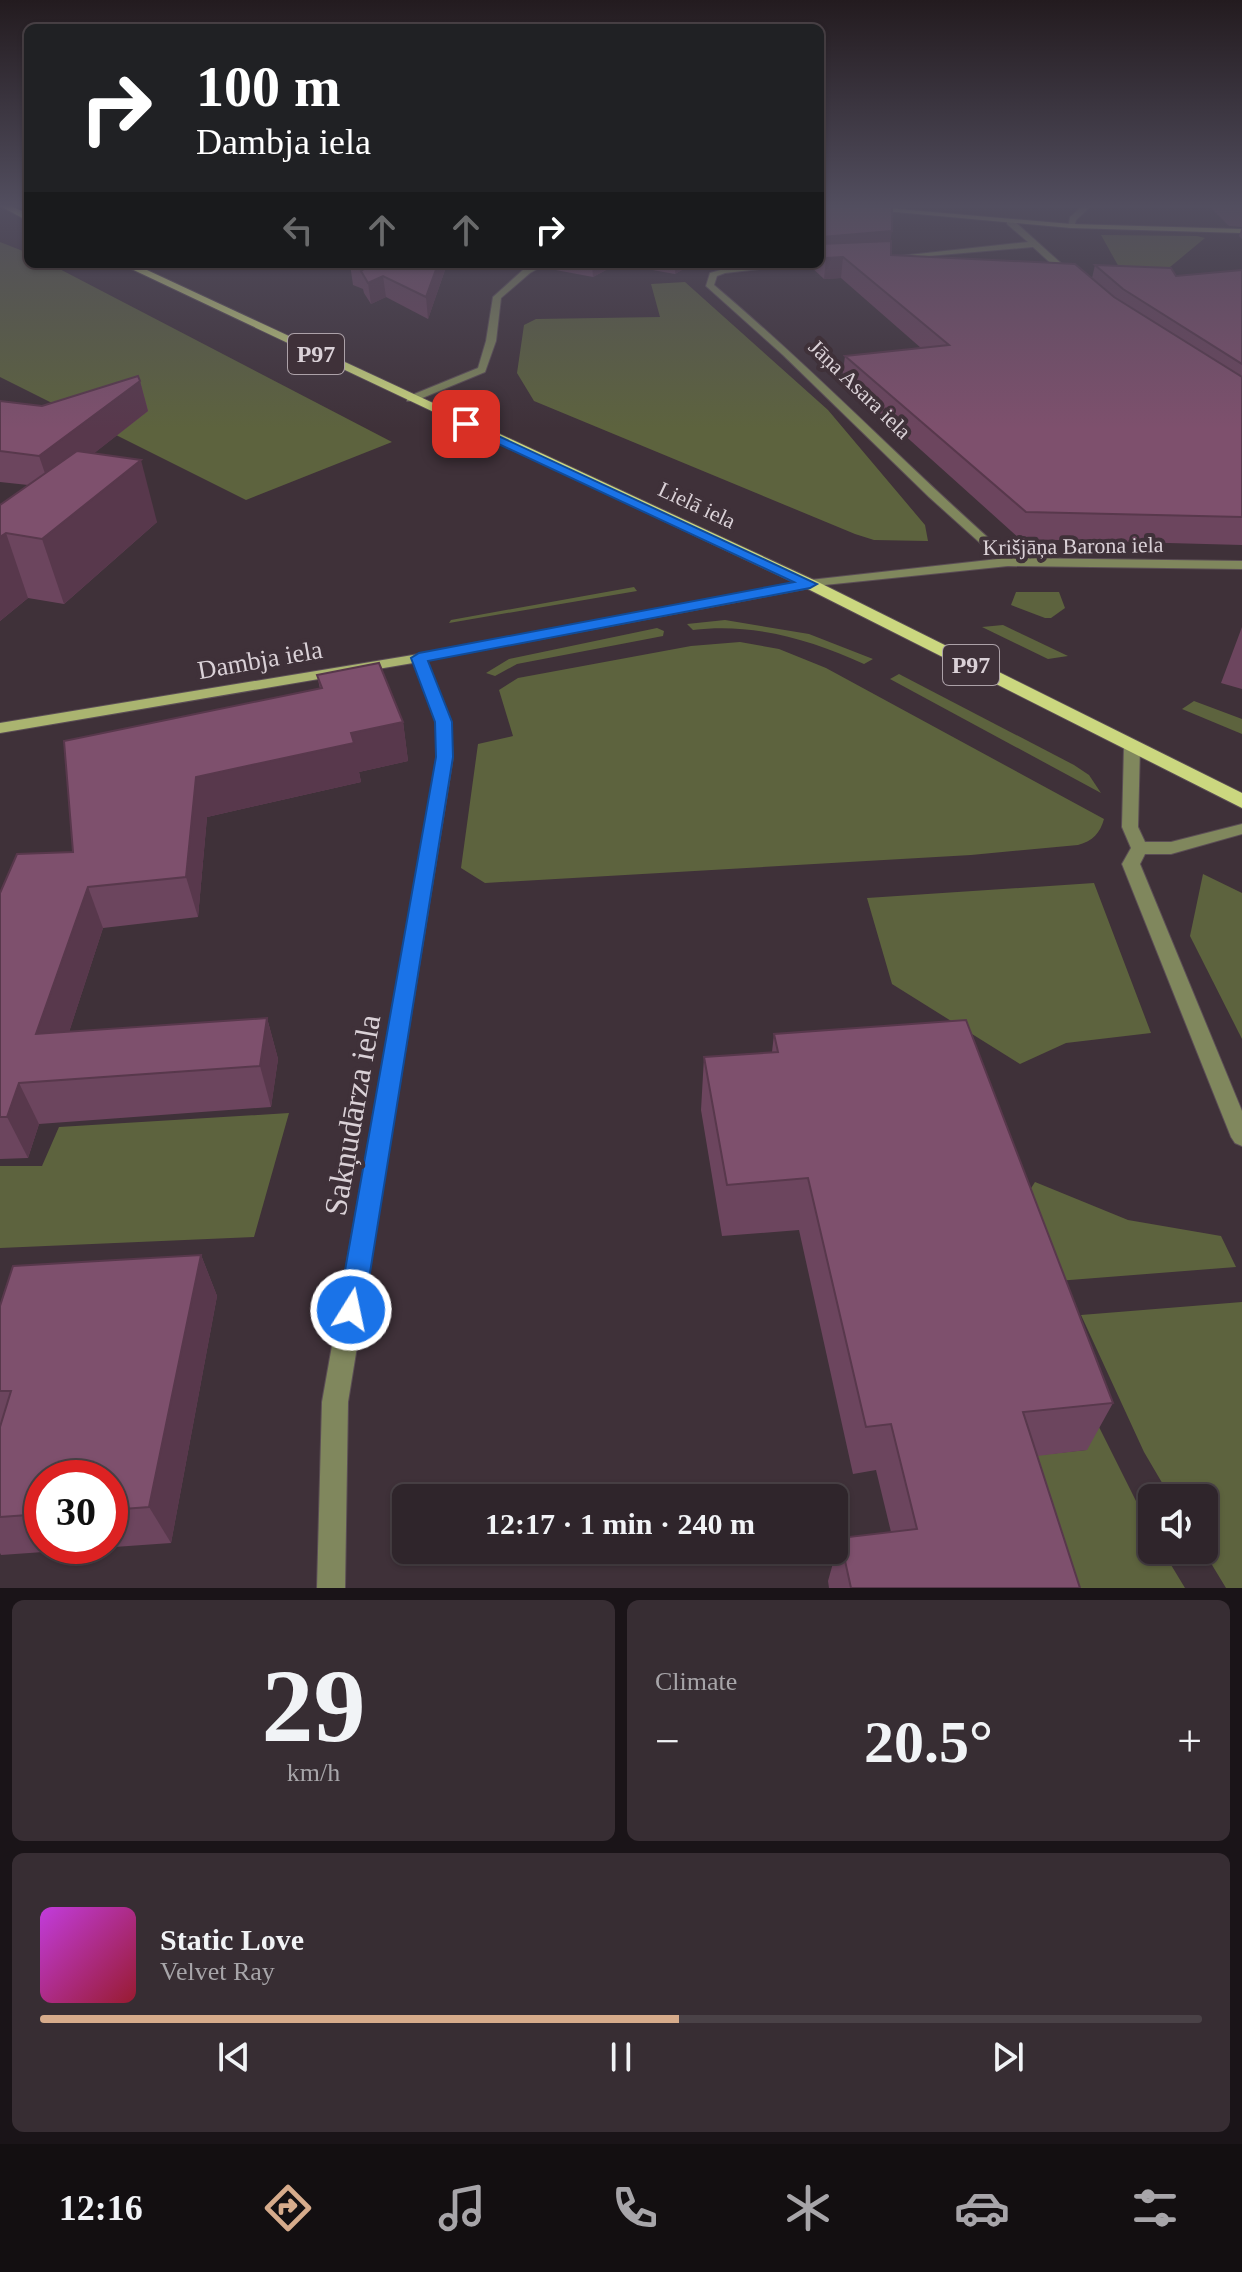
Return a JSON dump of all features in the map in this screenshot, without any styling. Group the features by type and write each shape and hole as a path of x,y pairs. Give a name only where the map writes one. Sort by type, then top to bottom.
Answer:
{"main road":[{"name":"Lielā iela","path":"160,280 810,584 1242,801"}],"street":[{"path":"411,399 482,370 491,341 497,297 516,280"},
{"name":"Jāņa Asara iela","path":"712,280 710,286 768,333 1008,562"},
{"path":"1075,280 1080,285"},
{"name":"Krišjāņa Barona iela","path":"810,584 1008,562 1242,565"},
{"name":"Dambja iela","path":"0,728 419,658 810,584"},
{"name":"Sakņudārza iela","path":"331,1588 335,1402 445,757 443,722 419,658"},
{"path":"1132,746 1130,827 1139,848 1131,864 1242,1137"},
{"path":"1139,848 1171,848 1242,829"}],"green space":[{"path":"0,280 81,280 392,442 246,500 0,377"},
{"path":"685,282 828,410 925,525 928,541 874,540 855,534 534,401 517,373 524,325 536,319 660,317 651,284"},
{"path":"634,587 637,591 449,623 451,620"},
{"path":"1016,592 1059,592 1065,608 1051,618 1045,618 1011,605"},
{"path":"725,620 809,634 873,659 864,664 823,647 781,635 738,629 693,630 687,624"},
{"path":"1003,625 1068,656 1048,659 982,627"},
{"path":"657,628 664,631 663,636 517,664 495,676 486,673 509,659"},
{"path":"740,642 779,649 826,668 1104,819 1100,828 1092,839 1078,845 971,855 485,883 461,868 478,744 513,736 499,690 518,678 691,646"},
{"path":"899,674 1074,765 1089,775 1101,793 890,679"},
{"path":"1194,701 1242,719 1242,734 1182,709"},
{"path":"1203,874 1242,893 1242,1039 1190,936"},
{"path":"1094,883 1151,1033 1066,1043 1020,1064 892,984 867,898"},
{"path":"289,1113 254,1237 0,1248 0,1166 42,1166 59,1127"},
{"path":"1035,1182 1128,1220 1221,1236 1236,1267 1057,1281 1028,1193"},
{"path":"1242,1302 1242,1588 1226,1588 1211,1564 1218,1564 1218,1484 1163,1484 1144,1452 1081,1315"},
{"path":"1079,1387 1138,1505 1138,1564 1170,1564 1185,1588 1041,1588 1002,1459 1086,1450"}],"building":[{"path":"391,280 432,280 426,297"},
{"path":"871,280 1094,280 1114,297 1242,377 1242,517 1026,512 845,356 949,345"},
{"path":"1113,280 1242,280 1242,364"},
{"path":"138,376 140,381 39,456 0,451 0,401 42,406"},
{"path":"77,451 141,460 42,539 6,533 0,537 0,505"},
{"path":"379,663 403,722 351,733 354,743 196,777 186,877 88,887 36,1034 267,1018 260,1066 19,1083 7,1117 0,1117 0,893 17,854 73,852 64,741 322,688 317,675"},
{"path":"966,1020 1113,1403 1023,1412 1080,1588 851,1588 846,1564 848,1537 917,1529 891,1424 866,1427 808,1178 727,1185 704,1057 778,1052 774,1034"},
{"path":"201,1255 149,1507 128,1509 128,1460 24,1460 24,1515 0,1517 0,1427 11,1391 0,1391 0,1306 13,1266"}],"route":[{"path":"351,1310 445,757 443,722 419,658 810,584 466,424"}]}
